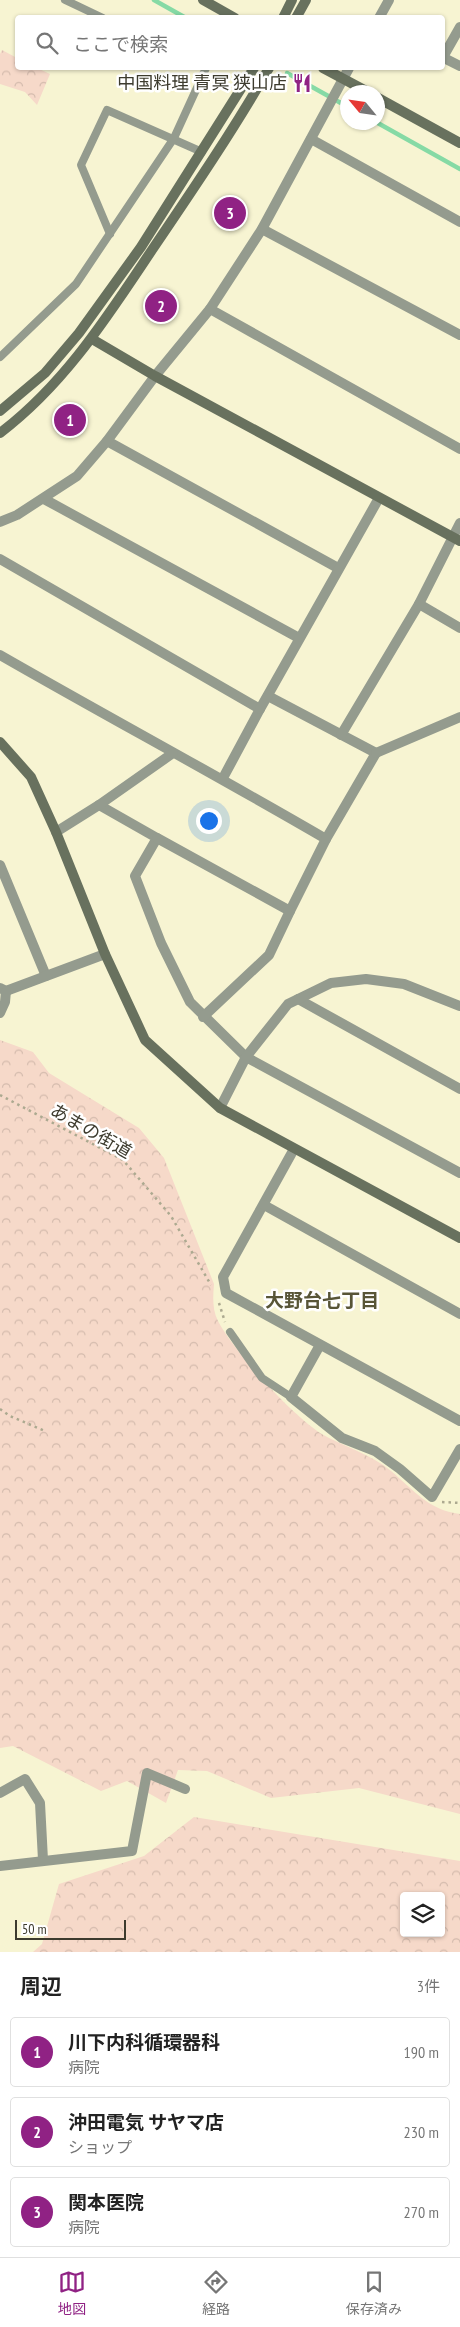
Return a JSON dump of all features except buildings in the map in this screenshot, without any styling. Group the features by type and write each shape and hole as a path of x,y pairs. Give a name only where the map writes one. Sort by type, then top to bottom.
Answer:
{"street":[{"path":"202,0 229,15"},
{"path":"284,15 292,0"},
{"path":"298,15 306,0"},
{"path":"381,15 389,0"},
{"path":"445,53 460,27"},
{"path":"445,58 460,66"},
{"path":"0,412 44,373 79,333 141,246 253,70"},
{"path":"0,433 50,388 92,339 187,199 268,70"},
{"path":"327,70 355,85"},
{"path":"0,522 17,515 44,499 76,476 107,441 155,376 210,309 262,229 348,70"},
{"path":"385,102 460,143"},
{"path":"311,139 460,222"},
{"path":"262,229 460,335"},
{"path":"210,309 460,449"},
{"path":"92,339 155,376 456,538"},
{"path":"107,441 338,568"},
{"path":"223,778 338,568 379,498"},
{"path":"44,499 299,638"},
{"path":"341,735 419,604 456,538 460,523"},
{"path":"0,559 260,710"},
{"path":"419,604 460,628"},
{"path":"0,655 173,753 223,778 326,839"},
{"path":"268,696 376,753"},
{"path":"203,1017 269,955 326,839 376,753 460,717"},
{"path":"0,742 31,777 56,832 105,954 145,1040 220,1108 460,1238"},
{"path":"56,832 99,805 173,753"},
{"path":"99,805 290,911"},
{"path":"157,838 135,876 165,951 190,1002 203,1017 246,1057 460,1173"},
{"path":"0,865 5,889 46,976"},
{"path":"0,1012 5,1002 3,990 105,954"},
{"path":"220,1108 246,1057 288,1004 331,983 366,979 404,984 460,1006"},
{"path":"298,999 460,1089"},
{"path":"294,1149 223,1277 226,1293 460,1422"},
{"path":"264,1205 460,1314"},
{"path":"320,1345 291,1397 342,1438 375,1451 400,1469 432,1497 460,1449"},
{"path":"0,1866 132,1851 147,1773 185,1789"},
{"path":"0,1793 25,1778 40,1803 43,1860"}],"lane":[{"path":"65,0 97,15"},
{"path":"0,357 76,284 174,138 205,70"},
{"path":"110,234 81,165 107,110 202,152"},
{"path":"230,1332 262,1378 291,1397"}],"path":[{"name":"あまの街道","path":"0,1095 123,1160 171,1216 214,1292"},
{"path":"217,1298 230,1332"},
{"path":"0,1409 10,1416 45,1430"},
{"path":"432,1497 444,1503 460,1503"}],"green space":[{"path":"2,50 15,57 15,70 41,70 50,74 37,105 25,92 0,84 0,54"},
{"path":"0,1040 33,1052 49,1073 139,1128 164,1158 214,1284 213,1298 218,1321 237,1349 264,1382 294,1412 320,1433 383,1465 430,1504 449,1512 460,1514 460,1814 359,1788 271,1798 207,1771 178,1770 166,1803 127,1781 101,1791 13,1746 0,1748"},
{"path":"194,1817 460,1861 460,1952 33,1952 42,1944 59,1884 144,1856"}],"waterway":[{"path":"154,0 181,15"},
{"path":"287,73 340,103"},
{"path":"385,127 460,169"}],"place":[{"name":"中国料理 青冥 狭山店","path":"302,83"},
{"name":"関本医院","path":"230,213"},
{"name":"沖田電気 サヤマ店","path":"161,306"},
{"name":"川下内科循環器科","path":"70,420"}],"district":[{"name":"大野台七丁目","path":"322,1300"}]}
